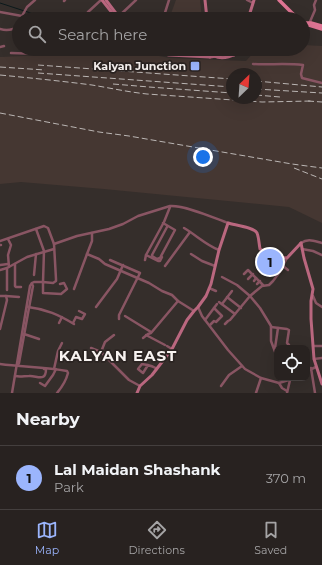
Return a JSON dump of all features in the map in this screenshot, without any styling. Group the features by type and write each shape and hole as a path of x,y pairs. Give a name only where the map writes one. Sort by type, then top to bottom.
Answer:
{"main road":[{"path":"282,1 293,12"},
{"path":"310,25 322,26"},
{"path":"310,26 322,29"}],"street":[{"path":"24,12 27,7 35,0"},
{"path":"88,12 101,0 111,12"},
{"path":"106,0 113,12"},
{"path":"124,12 136,0"},
{"path":"165,12 169,0"},
{"path":"205,0 206,12"},
{"path":"247,0 253,1 250,12"},
{"path":"310,17 316,10 314,5 316,0"},
{"path":"0,12 12,13"},
{"path":"0,29 12,29"},
{"path":"0,47 4,46"},
{"path":"212,56 218,58 232,56"},
{"path":"253,64 303,65 301,74 302,78 322,83"},
{"path":"145,260 170,206"},
{"path":"54,244 77,236 123,224 138,216 170,206 176,206 199,212 228,223 249,228 257,234 260,249 277,257 287,258"},
{"path":"163,223 175,230 160,258 157,259 152,255 167,227"},
{"path":"146,256 160,261 177,230 163,223"},
{"path":"137,393 140,386 157,369 172,349 184,326 206,296 211,284 219,250 228,223"},
{"path":"0,241 44,226 48,228 54,244 56,279 60,285 64,283 67,289 60,295 44,293 44,251 36,229"},
{"path":"184,228 219,250"},
{"path":"165,266 190,232"},
{"path":"74,289 92,241 92,233"},
{"path":"7,290 8,255 11,245 8,239"},
{"path":"225,324 241,308 250,296 262,286 269,285 279,273 287,258 301,242 308,239 322,244"},
{"path":"301,242 308,275 313,289 310,319 314,359 322,384"},
{"path":"0,270 34,254 54,249"},
{"path":"302,249 313,251 322,255"},
{"path":"34,254 34,274"},
{"path":"87,254 100,259 105,264 149,282 162,291 172,295 178,301 194,311"},
{"path":"191,254 202,261 215,266"},
{"path":"110,260 140,272 119,315 119,319"},
{"path":"15,264 15,286 21,287"},
{"path":"0,265 8,266"},
{"path":"96,307 117,279 122,265"},
{"path":"283,266 288,270"},
{"path":"244,274 248,270 264,285"},
{"path":"248,279 256,273"},
{"path":"308,275 314,273"},
{"path":"222,277 237,285 250,296 260,308 271,326 271,341 274,346"},
{"path":"12,393 18,368 17,362 28,307 30,286 34,282 53,284 56,279"},
{"path":"256,284 260,281"},
{"path":"209,288 216,292"},
{"path":"222,304 232,291"},
{"path":"0,296 19,297"},
{"path":"0,329 7,300 6,296"},
{"path":"313,296 316,303 322,307"},
{"path":"227,297 241,308"},
{"path":"143,338 151,333 178,301"},
{"path":"207,320 218,303 222,304 235,314"},
{"path":"28,307 50,311 74,323 76,317 82,319 85,314 79,311"},
{"path":"198,308 211,324 228,350 245,369 261,378 278,382 284,381"},
{"path":"211,324 214,321 216,322 222,316 214,308"},
{"path":"125,316 151,333"},
{"path":"59,323 62,317"},
{"path":"271,326 289,330 287,343 289,345"},
{"path":"275,345 278,328"},
{"path":"23,334 39,339"},
{"path":"102,352 105,342 114,335"},
{"path":"146,335 172,349"},
{"path":"40,383 45,386 50,379 55,369 58,352 62,343"},
{"path":"313,346 322,346"},
{"path":"91,348 102,352 129,380 140,386"},
{"path":"314,359 322,358"},
{"path":"0,364 18,368 55,369 67,372 68,373 63,386 57,393"},
{"path":"148,365 157,369"},
{"path":"222,386 229,376 242,366"},
{"path":"314,393 311,368 316,367"},
{"path":"15,376 31,376 40,378 46,373 46,369 33,368"},
{"path":"46,376 50,379"},
{"path":"256,393 261,378"},
{"path":"278,382 287,392 290,381"}],"shaded area":[{"path":"176,0 200,0 201,12 172,12"},
{"path":"310,45 322,46 322,223 289,207 21,182 0,184 0,57 159,56 170,58 246,61 251,56 310,56"}],"waterway":[{"path":"0,3 28,12"}],"railway":[{"path":"38,65 226,79"},
{"path":"0,67 45,70"},
{"path":"38,73 226,87"},
{"path":"0,75 92,85 147,94 262,102 312,101"},
{"path":"262,82 322,87"},
{"path":"113,84 226,93"},
{"path":"262,89 322,93"},
{"path":"262,96 280,97"},
{"path":"308,101 322,102"},
{"path":"0,113 99,132 322,168"},
{"path":"294,168 322,179"}],"place":[{"name":"Kalyan Junction","path":"195,66"},
{"name":"Lal Maidan Shashank","path":"270,262"}],"district":[{"name":"KALYAN EAST","path":"118,356"}]}
